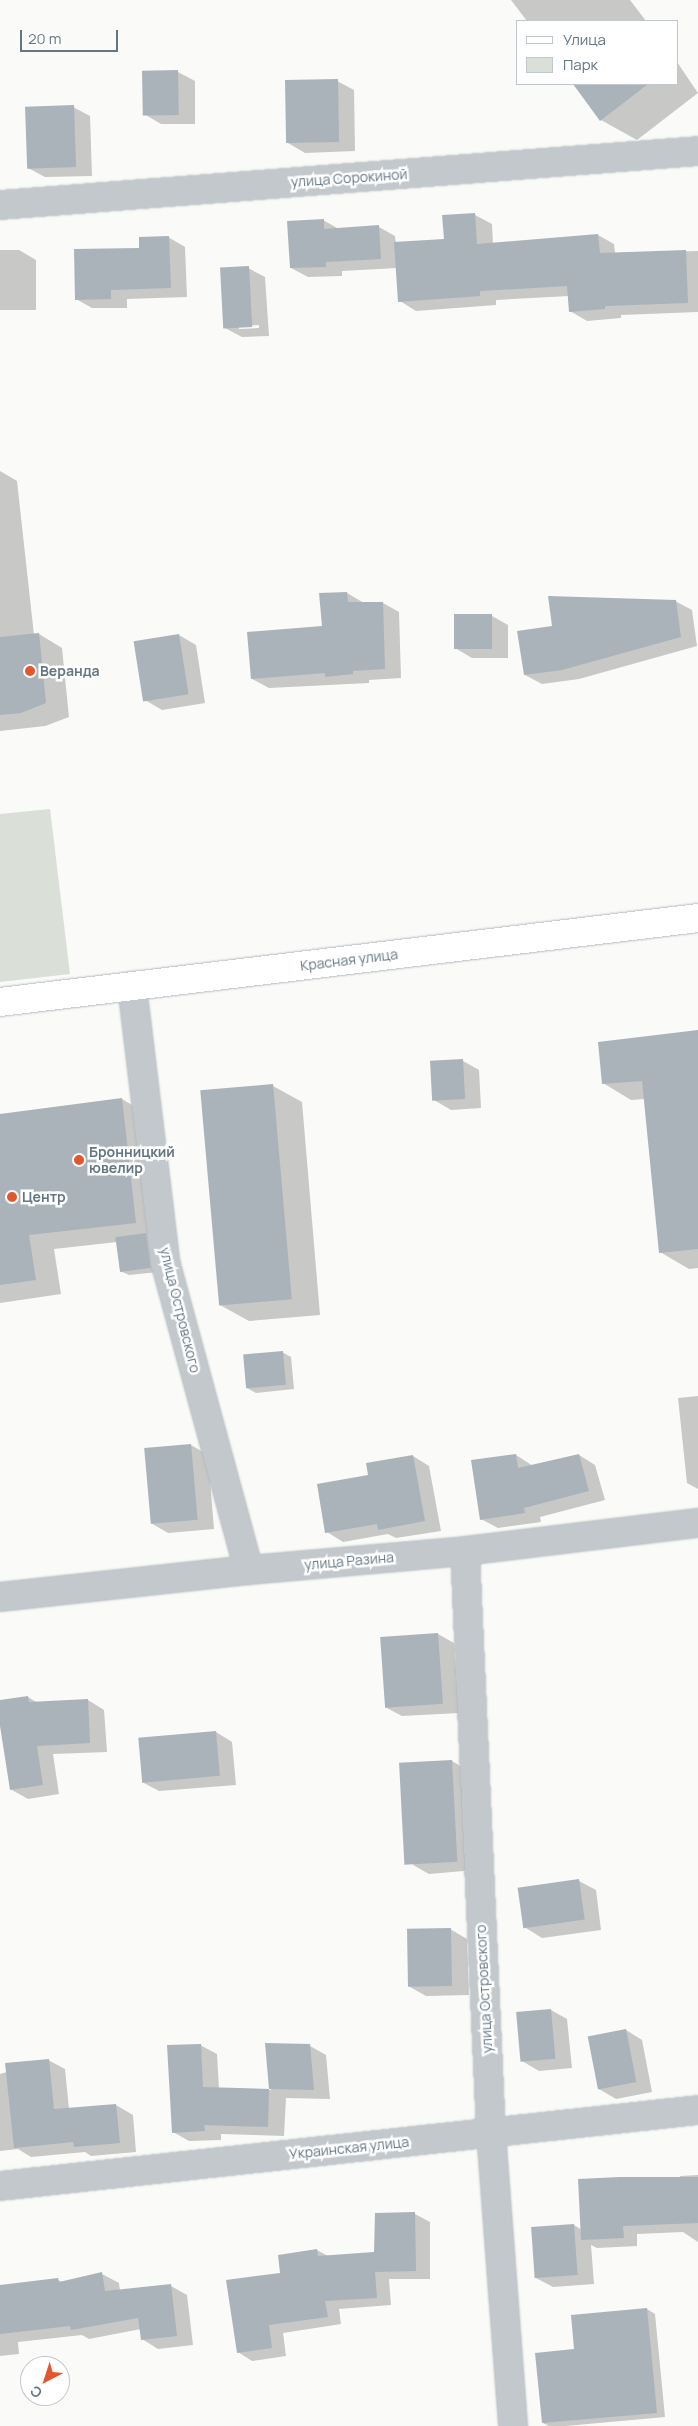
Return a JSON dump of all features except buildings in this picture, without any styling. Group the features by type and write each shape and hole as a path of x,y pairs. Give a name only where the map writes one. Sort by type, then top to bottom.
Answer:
{"street":[{"name":"улица Сорокиной","path":"0,205 698,151"},
{"name":"Красная улица","path":"0,1002 698,918"},
{"name":"улица Островского","path":"132,986 166,1265 248,1570"},
{"name":"улица Разина","path":"0,1597 248,1570 465,1551 698,1523"},
{"name":"улица Островского","path":"465,1551 491,2132 513,2426"},
{"name":"Украинская улица","path":"0,2186 698,2110"}],"green space":[{"path":"50,809 70,974 0,982 0,814"}],"place":[{"name":"Веранда","path":"30,671"},
{"name":"Бронницкий ювелир","path":"79,1160"},
{"name":"Центр","path":"12,1197"}]}
